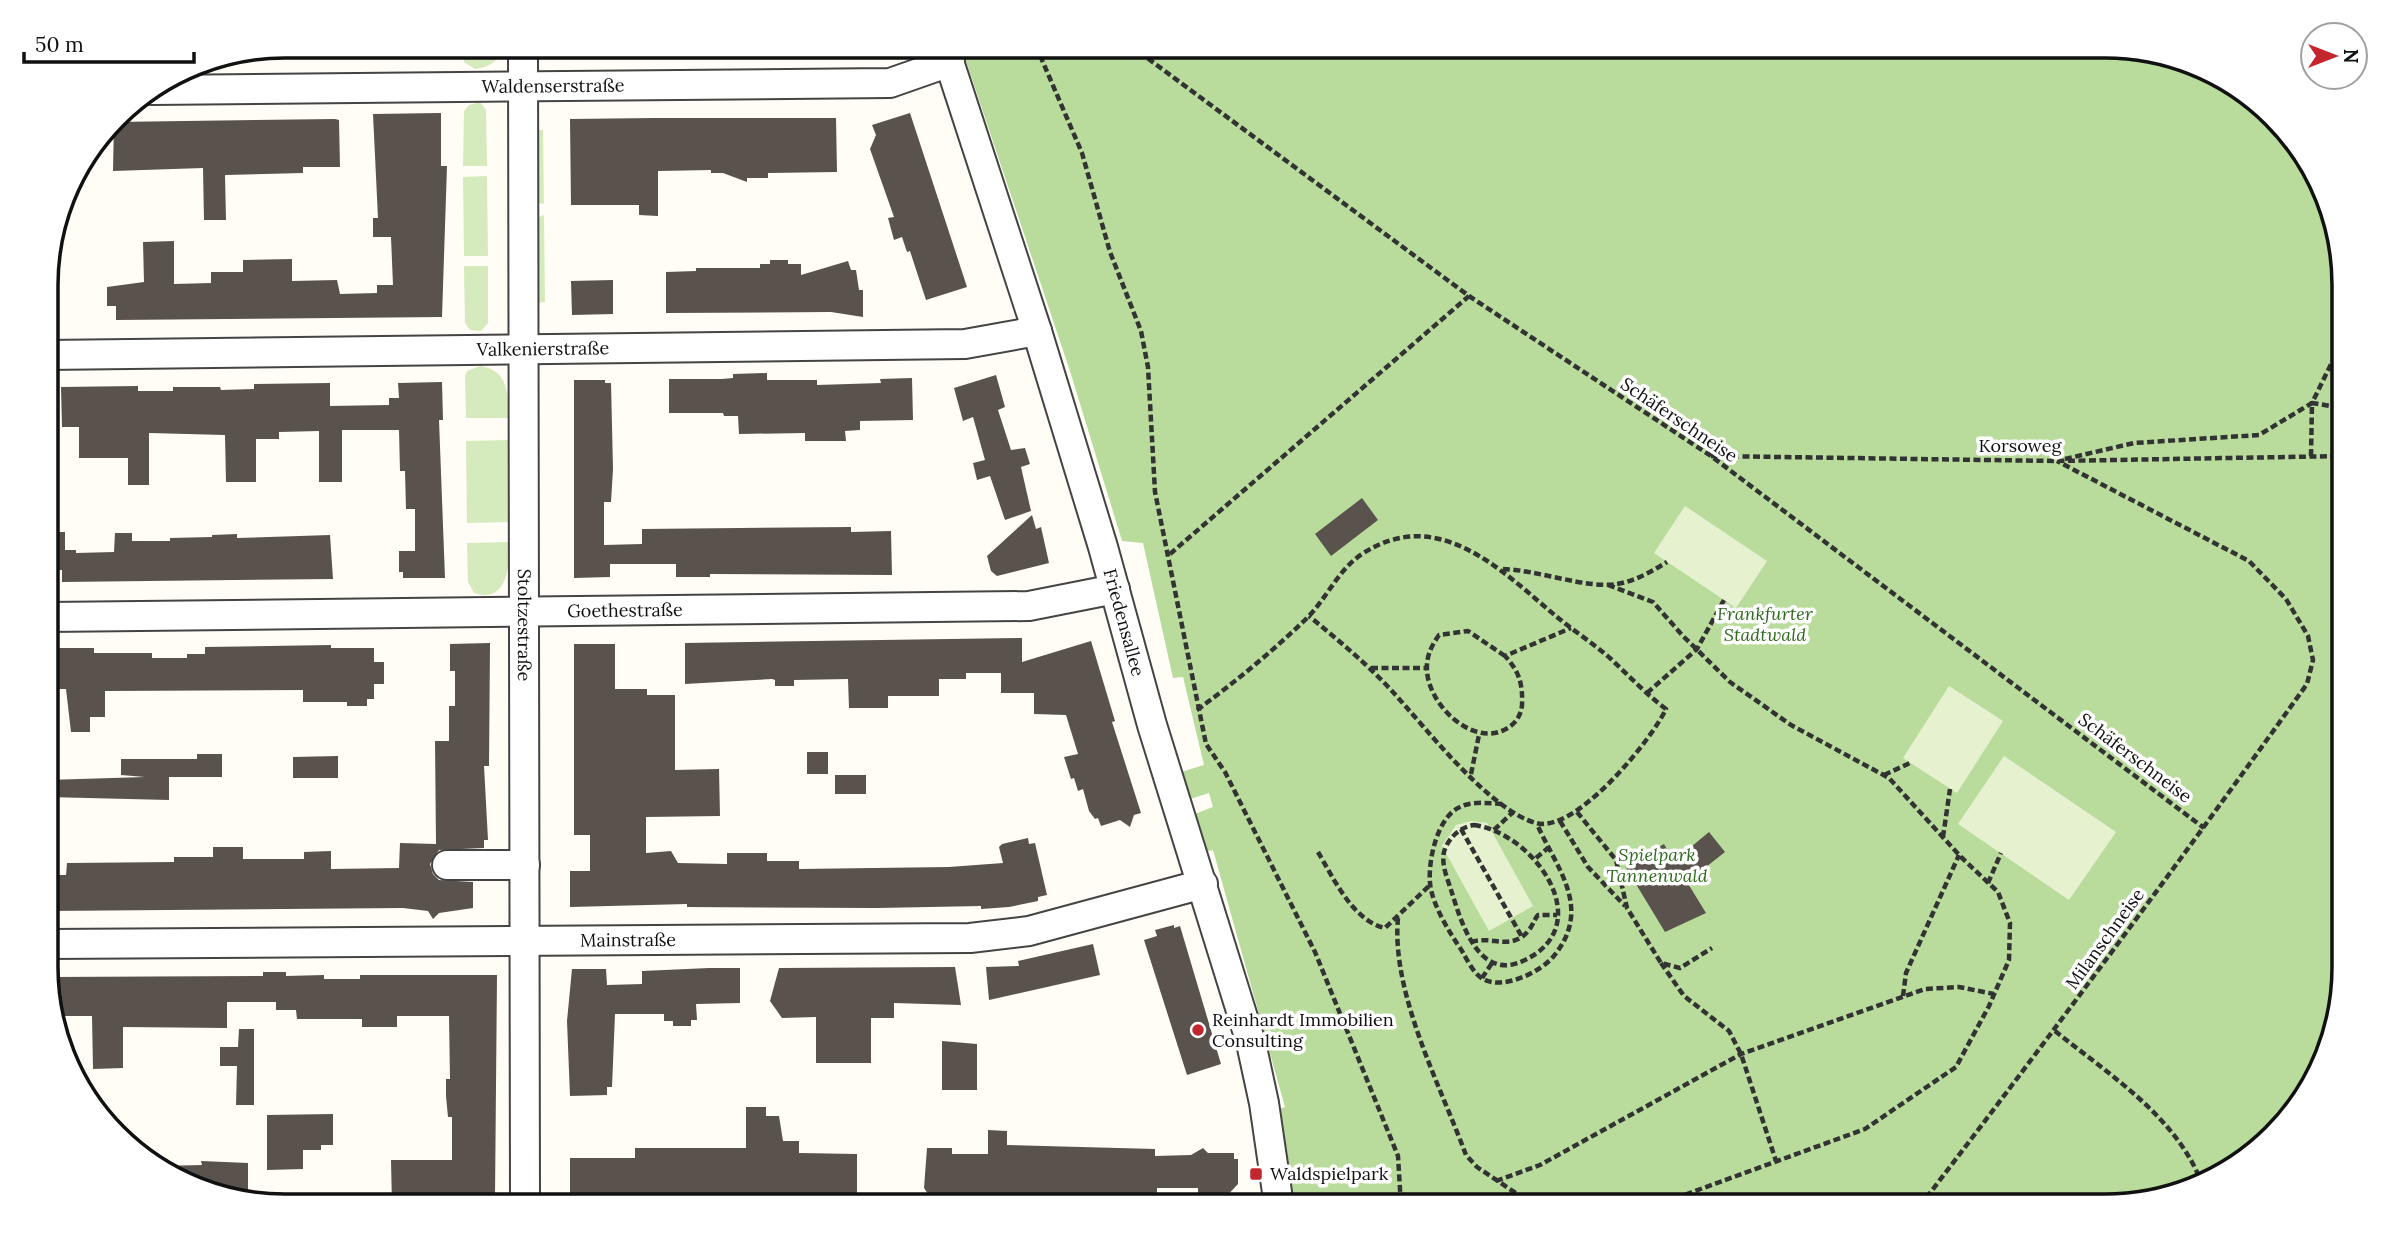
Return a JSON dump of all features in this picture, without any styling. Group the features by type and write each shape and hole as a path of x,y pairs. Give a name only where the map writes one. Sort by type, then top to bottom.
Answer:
{"street":[{"name":"Stoltzestraße","path":"523,58 525,1194"},
{"name":"Waldenserstraße","path":"168,90 890,83 939,58"},
{"name":"Friedensallee","path":"948,58 1037,331 1258,1071 1277,1194"},
{"name":"Valkenierstraße","path":"58,348 524,350 965,344 1037,331"},
{"name":"Goethestraße","path":"58,617 1029,606 1115,589"},
{"path":"447,865 525,865"},
{"name":"Mainstraße","path":"58,944 1003,936 1203,884"}],"path":[{"path":"1041,58 1082,153 1110,252 1141,331 1148,367 1155,492 1170,554 1197,710 1206,744 1225,772 1315,952 1398,1156 1402,1194"},
{"name":"Schäferschneise","path":"1147,58 1469,296 1711,456 2204,828"},
{"path":"1170,554 1469,296"},
{"path":"2311,456 2312,403 2332,362"},
{"path":"2057,461 2134,443 2259,435 2312,403 2332,406"},
{"name":"Korsoweg","path":"1711,456 2057,461 2332,456"},
{"name":"Milanschneise","path":"1929,1194 2055,1031 2204,828 2307,684 2313,660 2308,636 2286,599 2249,561 2057,461"},
{"path":"1197,710 1237,680 1309,616 1342,572 1362,554 1387,542 1410,536 1427,536 1450,542 1503,569 1666,709 1658,727 1600,791 1577,811 1560,821 1551,825 1538,824 1502,804 1370,668 1309,616"},
{"path":"1608,585 1630,581 1667,562"},
{"path":"1503,569 1530,570 1608,585 1653,602 1730,682 1791,725 1884,775 1959,855 1998,892 2010,923 2009,960 1956,1067 1865,1129 1687,1194"},
{"path":"1647,694 1697,649 1724,600"},
{"path":"1505,656 1572,628"},
{"path":"1468,631 1479,635 1516,668 1523,689 1521,710 1516,722 1488,736 1479,735 1447,712 1437,697 1427,668 1431,646 1439,635 1468,631"},
{"path":"1370,668 1427,668"},
{"path":"1471,775 1479,735"},
{"path":"1884,775 1910,763"},
{"path":"1943,837 1950,789"},
{"path":"1502,804 1475,803 1461,806 1450,813 1435,846 1431,866 1430,885 1451,933 1482,978 1510,981 1532,971 1553,957 1567,930 1571,907 1568,881 1548,848 1538,824"},
{"path":"1577,811 1616,860 1626,908"},
{"path":"1494,830 1513,812"},
{"path":"1560,821 1588,867 1626,908 1685,996 1729,1031 1741,1054 1776,1161"},
{"path":"1474,825 1494,830 1536,858 1550,876 1557,917 1549,939 1533,956 1510,966 1492,963 1471,942 1459,915 1444,866 1444,853 1448,843 1461,829 1474,825"},
{"path":"1461,829 1522,937"},
{"path":"1536,858 1548,848"},
{"path":"1318,852 1340,889 1366,919 1385,928 1430,885"},
{"path":"1988,883 2001,853"},
{"path":"1903,996 1906,973 1959,855"},
{"path":"1431,866 1444,866"},
{"path":"1471,942 1482,939 1504,944 1522,937 1538,915 1569,921"},
{"path":"1398,918 1395,948 1403,987 1466,1155 1477,1167 1516,1194"},
{"path":"1661,962 1680,968 1712,948"},
{"path":"1482,978 1492,963"},
{"path":"1496,1181 1540,1164 1741,1054 1925,989 1959,987 1994,994"},
{"path":"2055,1031 2156,1115 2189,1153 2198,1174"}],"green space":[{"path":"464,58 497,58 485,67 475,69 464,62"},
{"name":"Frankfurter Stadtwald","path":"965,58 2105,58 2149,62 2205,81 2255,114 2276,135 2294,159 2315,198 2325,226 2330,255 2332,967 2325,1026 2309,1067 2276,1117 2255,1138 2231,1156 2178,1182 2120,1194 1288,1194 1277,1110 1285,1107 1213,850 1204,852 1192,815 1213,807 1209,793 1187,800 1178,773 1204,765 1183,677 1173,678 1143,543 1122,541 1070,371"},
{"path":"480,102 486,110 487,166 463,166 464,111 469,105"},
{"path":"533,130 543,130 544,204 534,202"},
{"path":"487,176 488,256 464,256 463,177"},
{"path":"544,215 545,302 535,303 534,219"},
{"path":"464,266 488,266 488,323 481,331 470,330 465,323"},
{"path":"480,366 490,368 502,378 507,392 508,418 466,418 465,376 467,371"},
{"path":"508,440 509,522 467,523 466,441"},
{"path":"1685,506 1767,561 1736,608 1654,553"},
{"path":"509,542 505,580 494,593 474,593 468,582 467,543"},
{"path":"1949,686 2003,721 1957,793 1903,758"},
{"path":"2004,756 2116,832 2069,900 1958,824"},
{"path":"1472,821 1487,823 1533,906 1489,931 1442,846 1456,825"}],"building":[{"path":"441,113 441,166 447,166 442,317 116,320 116,306 107,306 107,287 144,282 143,242 174,241 174,284 211,283 211,272 243,272 243,260 292,259 292,281 337,280 340,294 377,293 377,285 393,285 391,237 373,237 373,218 378,218 373,114"},
{"path":"910,113 967,287 926,300 910,251 907,252 902,237 894,240 888,218 894,217 870,149 876,135 872,125"},
{"path":"836,118 837,172 768,173 768,178 747,178 747,182 723,173 711,173 711,170 658,171 658,216 639,215 639,205 571,205 570,119"},
{"path":"335,119 339,120 340,167 303,167 303,173 225,175 226,220 204,220 203,168 113,171 114,136 126,122"},
{"path":"770,260 788,260 788,264 801,264 801,275 848,261 851,270 856,270 859,290 863,290 863,317 831,312 666,313 666,272 696,271 696,268 760,268 760,264 770,264"},
{"path":"613,280 613,314 572,315 571,281"},
{"path":"767,373 767,380 817,380 817,385 881,383 880,379 912,378 913,420 860,421 860,430 845,431 846,441 805,441 805,433 739,434 738,416 724,416 723,413 669,413 669,379 722,379 733,378 733,374"},
{"path":"996,375 1005,407 998,410 1011,450 1025,448 1030,464 1021,467 1031,511 1005,520 990,476 977,480 973,463 985,460 973,417 963,421 954,388"},
{"path":"574,380 605,380 605,383 611,383 613,469 611,502 604,502 604,545 642,544 642,529 851,527 851,532 891,531 892,575 710,574 710,577 676,577 676,564 610,564 610,577 574,578"},
{"path":"442,382 443,420 439,420 445,578 403,578 403,572 399,572 399,551 415,551 415,509 406,509 405,471 400,471 399,430 342,430 342,482 319,482 319,431 279,432 279,439 256,439 256,482 226,482 225,435 149,433 149,485 128,485 128,458 79,458 79,427 62,427 61,387 138,386 138,391 173,391 173,387 220,387 221,390 254,389 254,384 330,383 330,406 389,405 389,398 399,398 398,383"},
{"path":"1362,498 1378,520 1331,556 1315,534"},
{"path":"1032,515 1036,529 1041,527 1049,563 997,576 991,571 987,556"},
{"path":"58,532 65,532 65,550 76,550 76,553 114,552 115,533 132,533 132,541 170,541 170,538 237,534 237,538 330,535 333,579 62,582 62,570 58,570"},
{"path":"1022,638 1022,662 1091,641 1115,721 1112,722 1141,813 1134,815 1130,827 1120,820 1101,826 1098,818 1095,819 1089,811 1083,789 1078,791 1064,757 1078,754 1066,715 1034,714 1034,693 1001,693 1001,673 966,673 966,679 939,679 939,696 888,696 888,708 849,708 848,679 794,680 794,686 775,686 775,680 772,679 685,684 685,643"},
{"path":"490,643 489,766 484,766 488,840 484,840 484,848 439,850 430,864 433,874 439,880 473,882 473,908 439,913 433,919 428,911 403,908 58,911 58,875 66,875 67,863 174,862 174,857 213,857 213,847 243,847 243,859 304,859 304,852 331,851 331,869 399,868 400,843 436,844 435,741 449,741 449,706 455,706 455,671 450,671 450,644"},
{"path":"574,644 615,644 615,689 647,689 647,695 675,695 675,770 719,769 720,816 646,817 646,853 671,851 678,863 727,864 727,853 767,853 767,861 799,861 799,869 949,867 1003,863 999,847 1002,844 1028,838 1029,844 1035,843 1047,895 1038,897 1038,901 981,909 981,906 687,907 687,904 570,907 570,871 590,871 590,835 574,835"},
{"path":"331,645 331,648 374,648 374,662 384,662 384,684 374,684 374,699 367,699 367,706 347,706 347,702 303,702 303,690 105,691 105,717 90,717 90,732 71,732 66,689 58,689 58,648 94,648 94,653 152,653 152,658 187,658 187,654 205,654 205,647"},
{"path":"807,752 828,752 828,774 807,774"},
{"path":"197,754 222,754 222,777 169,777 169,800 58,797 58,780 145,777 121,775 121,759 197,759"},
{"path":"338,756 338,778 293,778 293,757"},
{"path":"835,775 866,775 866,794 835,794"},
{"path":"1709,832 1725,852 1687,882 1706,913 1665,932 1625,866 1664,844 1674,861"},
{"path":"1174,925 1174,928 1180,926 1221,1064 1187,1075 1144,940 1157,936 1155,930"},
{"path":"1093,944 1100,975 989,1000 986,967 1019,966 1018,961"},
{"path":"955,967 961,1005 894,1003 894,1018 871,1018 871,1063 816,1063 816,1017 782,1018 770,1001 779,968"},
{"path":"740,968 740,1003 696,1004 697,1020 691,1020 691,1026 673,1026 673,1021 664,1021 664,1014 615,1014 612,1087 607,1087 607,1095 570,1096 567,1021 572,969 606,969 607,985 642,984 642,971"},
{"path":"263,972 286,972 286,976 324,975 324,979 360,979 360,975 497,975 495,1194 392,1194 391,1160 452,1160 452,1117 448,1117 446,1096 446,1079 450,1079 449,1016 397,1016 397,1027 362,1027 362,1019 297,1019 296,1010 276,1010 276,1002 227,1002 227,1028 123,1027 123,1068 93,1069 92,1016 63,1016 59,977 263,976"},
{"path":"239,1029 254,1029 254,1105 236,1105 237,1066 220,1066 220,1047 238,1047"},
{"path":"942,1041 977,1044 977,1090 942,1090"},
{"path":"746,1107 766,1107 766,1116 779,1116 783,1141 799,1141 799,1153 857,1154 857,1194 570,1194 570,1158 635,1158 635,1148 746,1148"},
{"path":"333,1114 333,1145 321,1145 321,1150 303,1150 303,1169 267,1170 267,1115"},
{"path":"988,1130 1007,1131 1007,1145 1155,1149 1155,1156 1191,1155 1203,1148 1208,1153 1234,1153 1234,1159 1238,1159 1238,1184 1229,1194 1198,1194 1198,1188 1157,1188 1157,1194 928,1194 924,1188 927,1148 952,1148 952,1154 988,1154"},
{"path":"201,1161 248,1163 248,1191 226,1187 176,1166 202,1165"}],"place":[{"name":"Reinhardt Immobilien Consulting","path":"1198,1030"},
{"name":"Waldspielpark","path":"1256,1174"}],"park label":[{"name":"Spielpark Tannenwald","path":"1657,865"}]}
